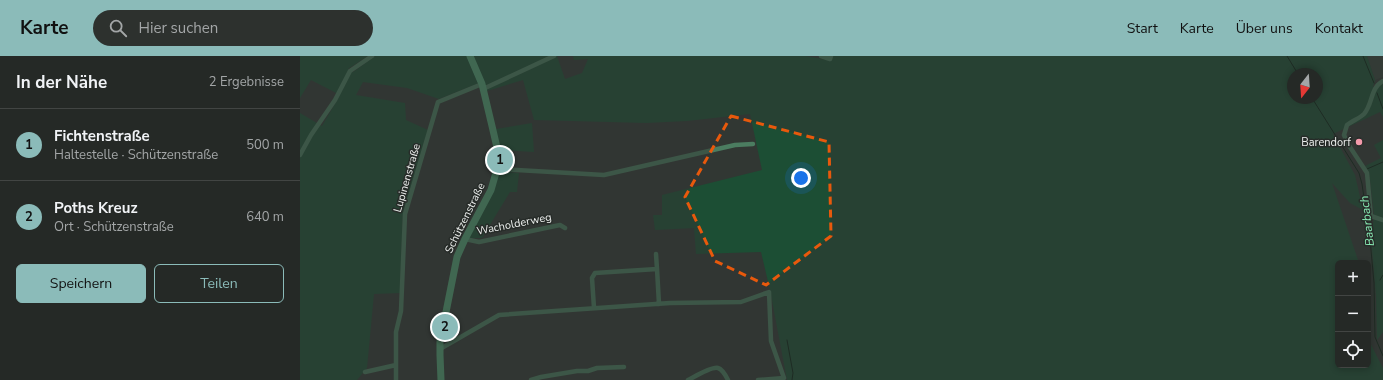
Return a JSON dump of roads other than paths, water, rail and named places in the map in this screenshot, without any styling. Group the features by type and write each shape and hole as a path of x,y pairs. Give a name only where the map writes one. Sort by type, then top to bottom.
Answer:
{"street":[{"path":"300,155 311,135 335,100 350,71 372,56"},
{"name":"Schützenstraße","path":"441,380 440,349 444,318 455,265 465,239 489,195 494,183 497,169 498,152 496,140 483,87 470,56"},
{"path":"483,87 554,56"},
{"path":"820,56 830,59 831,56"},
{"path":"1383,81 1376,86 1372,93 1369,105 1363,115 1347,125 1344,135 1348,144 1367,173 1371,216 1383,220"},
{"name":"Lupinenstraße","path":"396,380 396,332 401,311 405,214 435,112 438,102 483,87"},
{"path":"497,169 604,175 735,145 753,144"},
{"name":"Wacholderweg","path":"465,239 479,242 560,224 565,228"},
{"path":"656,254 659,304"},
{"path":"594,308 592,278 595,273 657,269"},
{"path":"440,349 499,315 659,304 741,302 769,292 771,341 784,378 758,380"},
{"path":"366,372 396,365"},
{"path":"530,380 570,372 588,371 598,368 624,367"},
{"path":"688,380 717,367 728,380"}],"waterway":[{"name":"Baarbach","path":"1287,56 1294,68"},
{"path":"1363,56 1374,83"},
{"path":"1377,93 1383,109"},
{"name":"Baarbach","path":"1316,104 1359,173 1362,184 1370,239 1374,283 1375,337 1383,356"},
{"path":"1367,169 1383,162"},
{"path":"1380,280 1383,275"},
{"path":"787,340 793,373 792,380"}],"place":[{"name":"Barendorf","path":"1359,142"},
{"name":"Fichtenstraße","path":"500,160"},
{"name":"Poths Kreuz","path":"445,327"}]}
